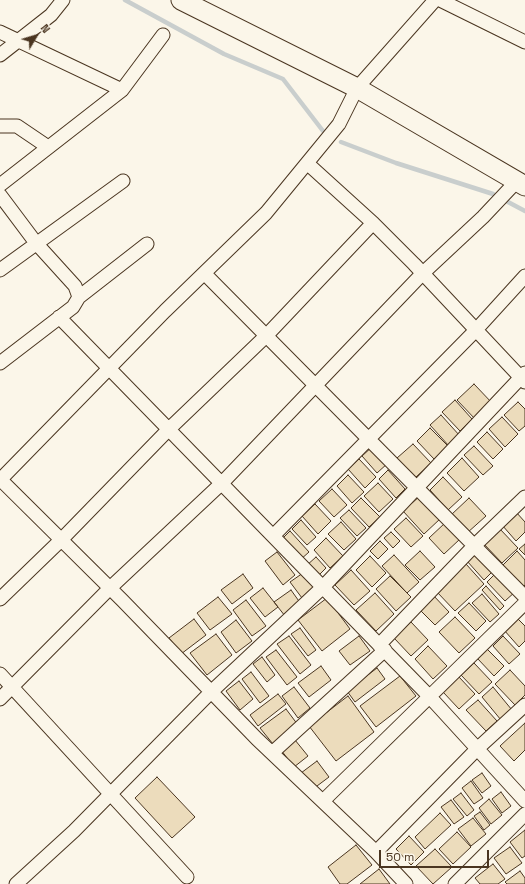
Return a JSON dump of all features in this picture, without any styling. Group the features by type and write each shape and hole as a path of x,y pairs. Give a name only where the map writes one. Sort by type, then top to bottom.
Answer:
{"street":[{"path":"0,55 51,15 63,0"},
{"path":"0,698 110,588 222,483 422,274 483,217 523,186 357,88 181,0"},
{"path":"406,884 376,852 272,753 110,588 0,480 266,212 308,164 339,124 357,88 435,0"},
{"path":"440,0 525,42"},
{"path":"0,32 122,90"},
{"path":"0,185 122,90 163,35"},
{"path":"0,126 17,126 48,148"},
{"path":"16,884 111,793 211,692 323,587 416,488 523,378 475,331 373,223 308,164"},
{"path":"0,270 123,181"},
{"path":"0,194 36,243 75,286 79,297"},
{"path":"0,599 61,540 169,429 266,336 373,223"},
{"path":"0,363 73,307 79,297 147,244"},
{"path":"204,273 525,597"},
{"path":"273,536 475,331 525,276"},
{"path":"60,317 429,696 525,801"},
{"path":"272,753 382,648 474,546 525,498"},
{"path":"323,801 525,603"},
{"path":"0,674 187,877"},
{"path":"376,852 478,749 525,705"},
{"path":"456,884 525,814"}],"building":[{"path":"474,384 493,404 476,420 457,400"},
{"path":"455,400 472,419 460,431 442,412"},
{"path":"518,402 525,409 525,426 519,431 504,415"},
{"path":"441,415 460,436 449,446 430,425"},
{"path":"502,417 518,434 505,447 489,429"},
{"path":"430,428 448,446 434,459 417,441"},
{"path":"487,432 503,449 493,459 477,442"},
{"path":"413,444 431,463 415,478 397,458"},
{"path":"373,446 388,463 377,473 362,456"},
{"path":"474,446 493,466 483,475 464,455"},
{"path":"462,458 479,477 464,491 447,473"},
{"path":"359,459 376,477 365,488 348,469"},
{"path":"388,470 405,489 396,498 379,479"},
{"path":"348,475 364,492 352,503 337,486"},
{"path":"443,477 462,497 448,510 430,490"},
{"path":"378,483 393,499 379,512 364,496"},
{"path":"332,489 347,505 334,517 319,501"},
{"path":"420,496 441,518 424,534 403,511"},
{"path":"361,498 380,517 369,527 351,508"},
{"path":"469,498 486,516 467,533 451,515"},
{"path":"315,504 331,521 318,534 302,516"},
{"path":"349,510 366,528 357,536 340,518"},
{"path":"516,512 525,522 525,532 516,541 502,525"},
{"path":"406,518 423,536 411,547 394,529"},
{"path":"301,520 316,537 307,545 292,529"},
{"path":"341,522 356,539 344,550 328,534"},
{"path":"445,523 460,539 444,554 429,538"},
{"path":"499,528 518,548 502,563 483,543"},
{"path":"290,531 309,552 300,560 281,540"},
{"path":"391,532 400,541 393,548 384,538"},
{"path":"326,538 343,556 330,568 314,550"},
{"path":"380,541 388,549 378,559 370,551"},
{"path":"525,544 525,555 519,549"},
{"path":"420,551 435,567 420,580 405,565"},
{"path":"517,551 525,560 525,585 523,587 503,565"},
{"path":"277,552 295,575 283,585 265,561"},
{"path":"476,553 493,571 484,580 467,561"},
{"path":"394,555 419,582 407,593 382,566"},
{"path":"370,556 386,573 372,587 356,570"},
{"path":"316,557 326,568 317,577 306,566"},
{"path":"466,564 484,584 455,611 437,592"},
{"path":"351,570 370,591 354,605 335,585"},
{"path":"498,571 516,591 505,601 487,582"},
{"path":"303,573 315,589 302,598 290,582"},
{"path":"243,574 253,588 232,604 221,590"},
{"path":"390,576 411,597 396,611 376,589"},
{"path":"486,586 504,606 500,610 482,590"},
{"path":"263,588 278,607 265,617 250,598"},
{"path":"291,590 301,604 285,616 274,602"},
{"path":"375,593 394,614 376,631 356,610"},
{"path":"432,594 449,612 435,625 418,608"},
{"path":"482,594 499,614 490,622 472,603"},
{"path":"218,597 232,614 210,630 197,613"},
{"path":"327,598 350,629 322,651 298,620"},
{"path":"246,600 266,626 252,636 233,610"},
{"path":"469,603 486,621 476,631 458,613"},
{"path":"455,617 475,638 459,653 439,632"},
{"path":"517,618 525,626 525,641 519,647 504,630"},
{"path":"194,619 206,635 181,654 169,638"},
{"path":"236,620 252,641 236,653 221,632"},
{"path":"411,622 428,640 411,656 394,638"},
{"path":"300,628 316,650 308,656 291,634"},
{"path":"216,634 232,655 207,675 190,653"},
{"path":"289,636 311,665 300,674 277,644"},
{"path":"359,636 370,651 350,665 339,651"},
{"path":"503,636 520,654 509,664 493,646"},
{"path":"428,646 447,666 433,679 415,659"},
{"path":"487,649 504,666 494,676 477,658"},
{"path":"276,650 297,677 287,685 266,657"},
{"path":"262,657 275,675 267,682 253,664"},
{"path":"474,663 492,682 479,694 461,675"},
{"path":"321,666 331,680 309,697 298,683"},
{"path":"377,668 385,679 355,702 347,691"},
{"path":"510,670 525,686 525,695 515,705 495,684"},
{"path":"251,672 269,696 260,703 242,679"},
{"path":"400,676 416,696 376,727 360,706"},
{"path":"459,677 475,694 459,709 443,692"},
{"path":"239,681 253,699 240,710 226,691"},
{"path":"294,687 310,708 298,718 282,696"},
{"path":"493,687 512,710 501,720 482,697"},
{"path":"278,694 286,704 258,726 250,715"},
{"path":"348,696 374,732 336,761 309,726"},
{"path":"478,700 497,721 486,731 466,710"},
{"path":"286,709 298,725 273,744 260,728"},
{"path":"525,723 525,750 514,761 500,746"},
{"path":"295,740 308,756 294,767 281,750"},
{"path":"317,761 329,777 313,789 301,773"},
{"path":"482,773 491,786 482,793 472,780"},
{"path":"157,777 195,817 172,838 135,798"},
{"path":"471,781 483,798 474,804 462,788"},
{"path":"501,792 511,806 502,813 492,799"},
{"path":"461,793 474,810 467,816 453,799"},
{"path":"489,799 502,815 491,824 479,808"},
{"path":"451,800 464,817 454,824 441,807"},
{"path":"480,812 490,825 484,830 474,816"},
{"path":"440,813 451,825 425,849 415,837"},
{"path":"473,818 486,834 471,846 458,829"},
{"path":"525,830 525,856 522,858 510,842"},
{"path":"457,832 471,847 453,864 439,849"},
{"path":"409,836 424,852 411,865 396,849"},
{"path":"356,845 372,865 347,884 340,884 328,867"},
{"path":"510,847 522,863 506,874 494,858"},
{"path":"435,849 452,867 433,884 416,866"},
{"path":"493,864 505,879 498,884 480,884 475,878"},
{"path":"379,869 390,884 360,884"},
{"path":"520,871 525,878 525,884 507,884 505,882"}],"waterway":[{"path":"125,0 224,54 283,79 323,131"},
{"path":"341,142 396,163 493,194"},
{"path":"508,202 525,211"}]}
